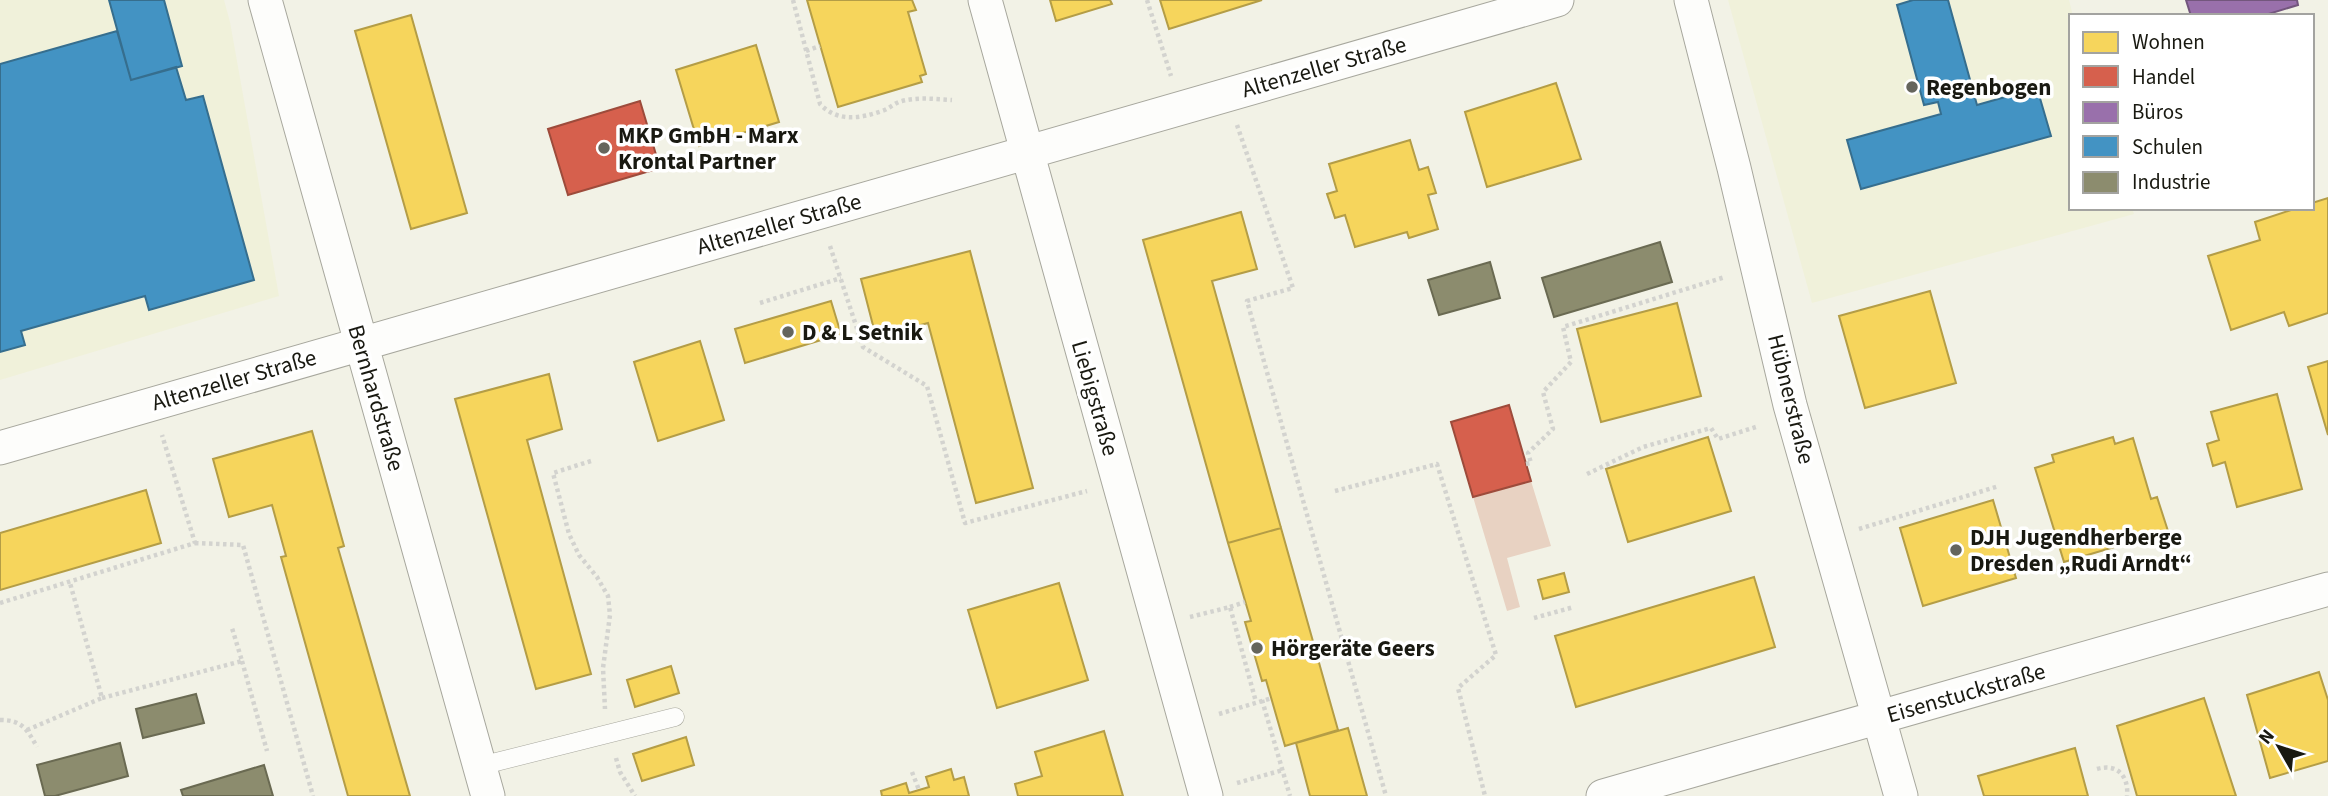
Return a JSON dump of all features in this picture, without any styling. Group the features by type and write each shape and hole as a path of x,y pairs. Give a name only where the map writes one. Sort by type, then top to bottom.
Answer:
{"street":[{"name":"Bernhardstraße","path":"265,0 484,781"},
{"name":"Liebigstraße","path":"985,0 1205,794"},
{"name":"Altenzeller Straße","path":"0,448 1557,0"},
{"name":"Hübnerstraße","path":"1691,0 1793,415 1901,796"},
{"name":"Eisenstuckstraße","path":"1603,796 2328,589"}],"lane":[{"path":"484,781 608,734 675,717"}],"path":[{"path":"793,0 820,104 828,113 844,118 857,118 884,111 899,102 921,98 952,100"},
{"path":"1147,0 1181,108"},
{"path":"806,51 820,46"},
{"path":"1227,95 1293,288 1247,301 1386,796"},
{"path":"819,212 863,347 927,386 965,523 1119,482"},
{"path":"1526,464 1531,463 1528,453 1553,429 1543,392 1571,362 1563,327 1758,267"},
{"path":"760,303 841,278"},
{"path":"153,404 195,543"},
{"path":"1587,474 1643,447 1711,429 1718,439 1793,415"},
{"path":"591,461 553,473 569,534 579,555 608,596 610,615 603,668 603,700 608,734 620,772 635,796"},
{"path":"1335,491 1437,464 1496,654 1458,688 1485,796"},
{"path":"1828,538 1999,486"},
{"path":"0,603 195,543 243,545 313,796"},
{"path":"70,583 102,698"},
{"path":"1158,625 1245,602"},
{"path":"1230,607 1256,702"},
{"path":"1534,618 1574,607"},
{"path":"232,628 267,751"},
{"path":"27,730 102,698 242,662"},
{"path":"1186,725 1272,698"},
{"path":"1262,700 1290,796"},
{"path":"0,720 14,720 27,730 37,747"},
{"path":"2097,769 2115,768 2123,774 2127,796"},
{"path":"1205,794 1283,770"},
{"path":"912,772 919,790"},
{"path":"2125,782 2132,780"}],"shaded area":[{"path":"0,0 224,0 279,296 0,380"},
{"name":"Regenbogen","path":"1728,0 2069,0 2072,14 2069,14 2069,210 2133,210 2134,214 1812,303"},
{"path":"1531,481 1551,546 1507,558 1520,607 1507,611 1473,497"}],"building: Wohnen":[{"path":"807,0 912,0 916,10 908,12 926,74 920,76 922,82 838,107"},
{"path":"1050,0 1110,0 1112,4 1056,21"},
{"path":"1160,0 1262,0 1169,29"},
{"path":"411,15 467,213 411,229 355,31"},
{"path":"756,45 779,122 699,146 676,70"},
{"path":"1556,83 1581,159 1487,187 1465,112"},
{"path":"1410,140 1419,170 1428,167 1436,193 1428,195 1438,229 1409,238 1407,232 1355,247 1345,215 1335,218 1327,194 1337,191 1329,164"},
{"path":"2328,198 2328,313 2289,326 2284,312 2231,330 2208,256 2260,240 2255,222 2291,210 2314,210 2314,202"},
{"path":"1241,212 1257,269 1212,281 1281,528 1228,543 1143,240"},
{"path":"970,251 1033,488 976,503 928,323 876,337 861,279"},
{"path":"1930,291 1956,383 1865,408 1839,316"},
{"name":"D & L Setnik","path":"831,301 841,334 745,363 735,329"},
{"path":"1677,303 1701,396 1601,422 1577,329"},
{"path":"700,341 724,420 658,441 634,362"},
{"path":"2328,361 2328,435 2308,367"},
{"path":"549,374 562,429 527,440 591,674 536,689 455,399"},
{"path":"2277,394 2302,489 2237,507 2225,462 2213,466 2207,444 2219,440 2211,412"},
{"path":"312,431 344,546 338,548 410,796 348,796 281,557 286,556 272,505 229,517 213,459"},
{"path":"1708,437 1731,511 1628,542 1606,469"},
{"path":"2113,437 2115,444 2133,438 2151,499 2157,497 2168,531 2064,562 2035,468 2054,462 2052,455"},
{"path":"146,490 161,543 0,590 0,533"},
{"path":"1993,500 2016,578 1923,606 1900,528"},
{"path":"1281,528 1338,730 1285,746 1266,680 1262,681 1245,622 1251,621 1228,543"},
{"path":"1564,573 1569,592 1543,599 1538,580"},
{"path":"1754,577 1775,647 1576,707 1555,636"},
{"path":"1059,583 1088,680 997,708 968,610"},
{"path":"671,666 679,693 635,707 627,680"},
{"path":"2319,672 2328,700 2328,761 2270,778 2247,695"},
{"path":"2204,698 2236,796 2137,796 2117,726"},
{"path":"1348,728 1367,796 1310,796 1296,743"},
{"path":"1104,731 1123,796 1018,796 1015,784 1042,776 1035,752"},
{"path":"686,737 694,765 642,781 633,754"},
{"path":"2075,748 2088,796 1984,796 1978,776"},
{"path":"951,769 954,780 964,777 969,796 882,796 881,791 906,783 909,793 929,787 926,777"}],"building: Handel":[{"name":"MKP GmbH - Marx Krontal Partner","path":"640,101 660,168 568,195 548,129"},
{"path":"1509,405 1531,481 1473,497 1451,422"}],"building: Büros":[{"path":"2186,0 2297,0 2298,5 2269,14 2190,14"}],"building: Schulen":[{"path":"109,0 164,0 182,66 131,80"},
{"path":"1913,0 1948,0 1977,105 2037,88 2051,136 1861,189 1847,140 1941,114 1938,102 1924,105 1897,5"},
{"path":"117,31 131,80 176,67 186,100 203,96 254,280 149,310 145,296 21,331 25,345 0,352 0,64"}],"building: Industrie":[{"path":"1660,242 1672,282 1554,317 1542,278"},
{"path":"1490,262 1500,298 1439,315 1428,280"},
{"path":"196,694 204,723 143,738 136,709"},
{"path":"120,743 128,776 55,796 45,796 37,765"},
{"path":"264,765 273,796 183,796 181,790"}],"place":[{"name":"Regenbogen","path":"1912,87"},
{"name":"MKP GmbH - Marx Krontal Partner","path":"604,148"},
{"name":"D & L Setnik","path":"788,332"},
{"name":"DJH Jugendherberge Dresden „Rudi Arndt“","path":"1956,550"},
{"name":"Hörgeräte Geers","path":"1257,648"}]}
